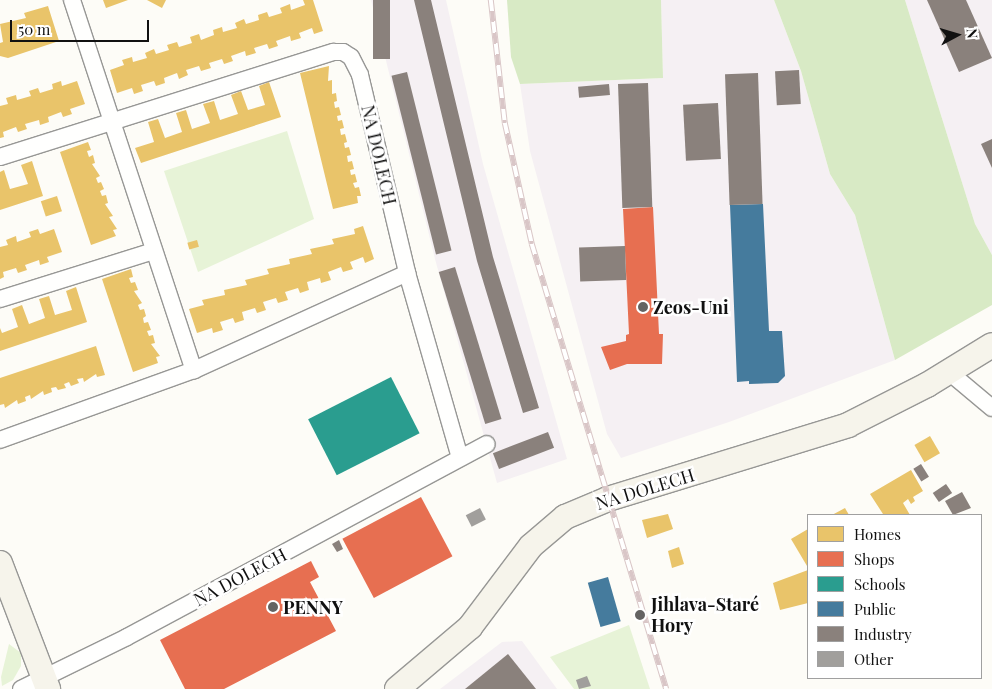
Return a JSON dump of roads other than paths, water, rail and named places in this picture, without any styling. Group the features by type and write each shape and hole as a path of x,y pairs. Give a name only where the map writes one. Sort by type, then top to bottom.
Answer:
{"main road":[{"name":"NA DOLECH","path":"397,689 470,627 531,546 565,517 608,499 848,425 949,372 992,345"},
{"path":"0,563 47,684"}],"street":[{"path":"72,0 110,121 194,370"},
{"name":"NA DOLECH","path":"0,157 334,52 343,52 351,57 360,75 407,273"},
{"path":"0,300 153,251"},
{"path":"0,440 194,370 407,273 460,458"},
{"path":"949,372 992,408"},
{"name":"NA DOLECH","path":"21,689 47,684 487,444"}],"railway":[{"path":"491,0 505,123 532,244 666,689"}],"place":[{"name":"Zeos-Uni","path":"643,307"},
{"name":"PENNY","path":"273,607"},
{"name":"Jihlava-Staré Hory","path":"640,615"}]}
